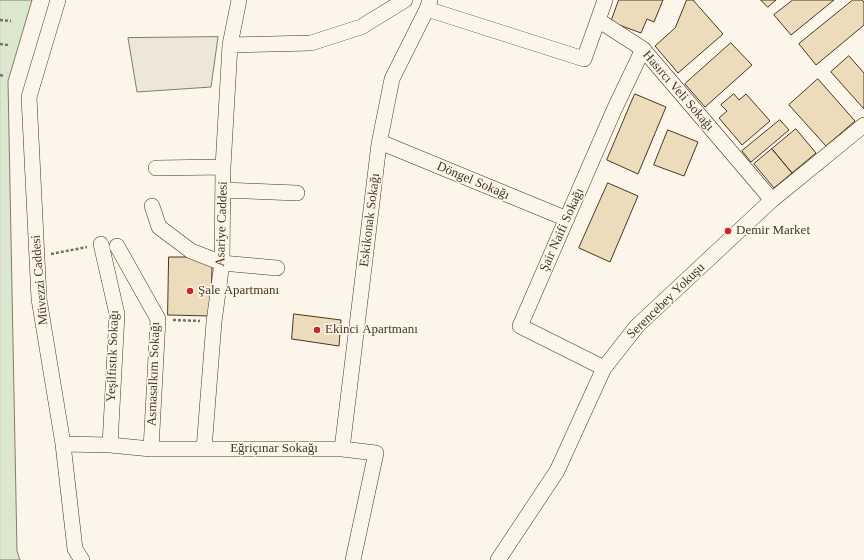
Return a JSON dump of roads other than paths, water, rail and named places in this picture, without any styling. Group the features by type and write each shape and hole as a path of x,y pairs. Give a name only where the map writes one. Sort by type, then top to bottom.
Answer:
{"street":[{"name":"Müvezzi Caddesi","path":"58,0 29,97 39,299 63,444 75,549 82,560"},
{"name":"Asariye Caddesi","path":"204,449 214,322 222,263 223,167 230,45 239,0"},
{"path":"230,45 311,43 361,27 405,0"},
{"path":"428,5 584,58 605,0"},
{"name":"Eskikonak Sokağı","path":"342,449 380,142 392,79 428,5"},
{"name":"Hasırcı Veli Sokağı","path":"598,20 643,49 772,200"},
{"name":"Şair Naifi Sokağı","path":"604,368 520,326 614,110 643,49"},
{"name":"Serencebey Yokuşu","path":"498,560 557,471 604,368 637,326 772,200 864,125"},
{"name":"Döngel Sokağı","path":"380,142 567,219"},
{"path":"156,168 223,167"},
{"path":"223,190 298,193"},
{"path":"152,206 159,227 191,251 222,263 277,268"},
{"name":"Yeşilfıstık Sokağı","path":"101,244 117,314 110,445"},
{"name":"Asmasalkım Sokağı","path":"117,246 158,318 151,449"},
{"name":"Eğriçınar Sokağı","path":"63,444 110,445 151,449 342,449 376,453 353,560"}],"place":[{"name":"Demir Market","path":"728,231"},
{"name":"Şale Apartmanı","path":"190,291"},
{"name":"Ekinci Apartmanı","path":"317,330"}]}
